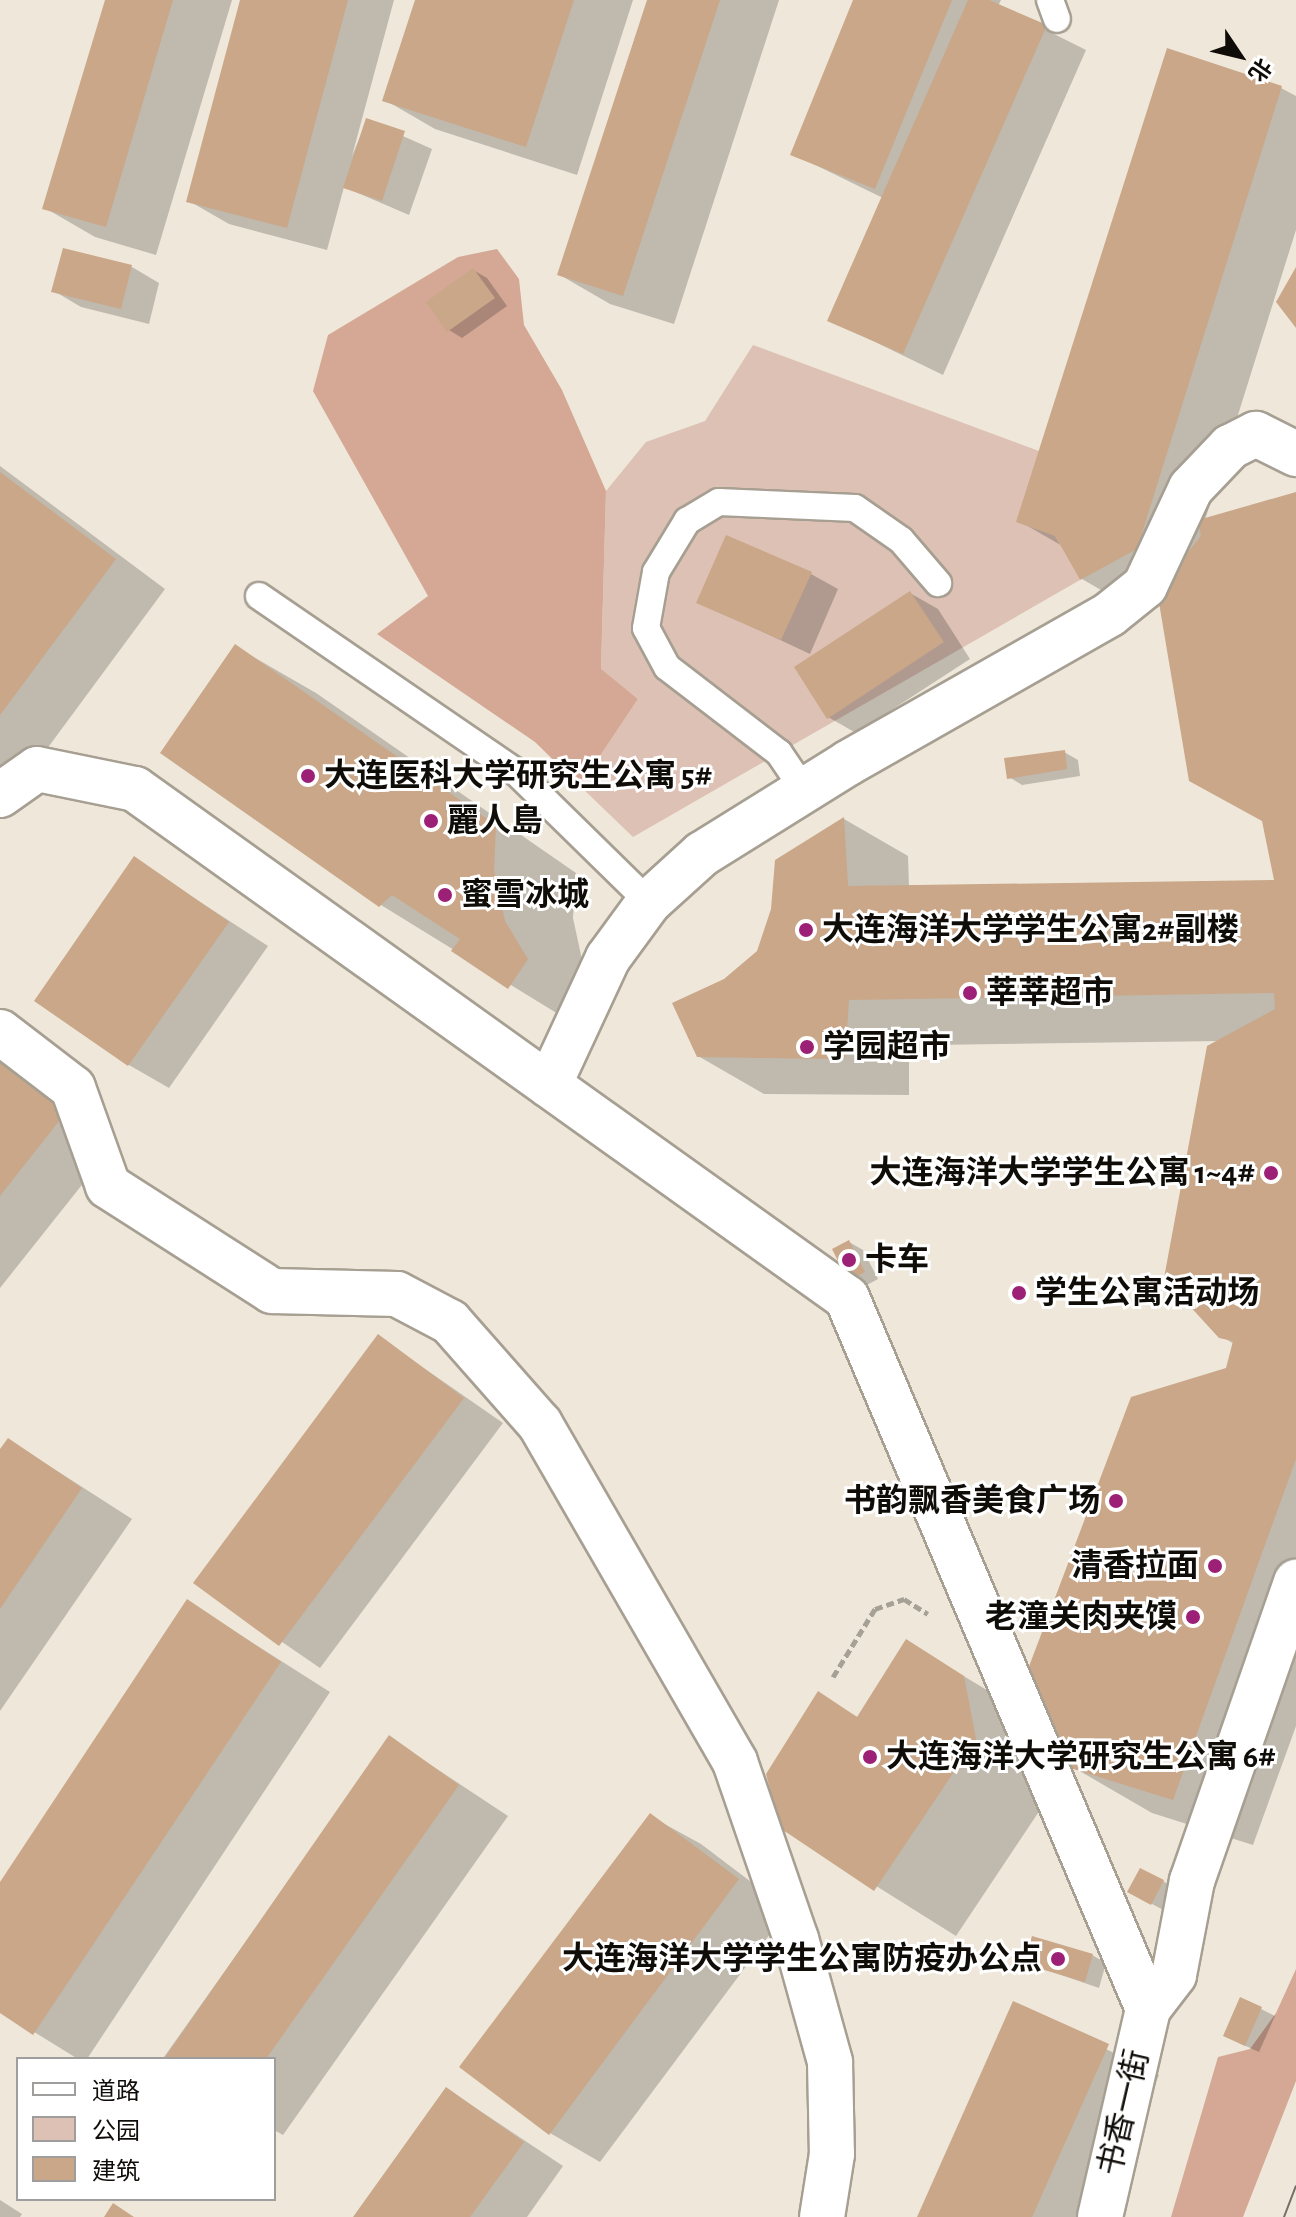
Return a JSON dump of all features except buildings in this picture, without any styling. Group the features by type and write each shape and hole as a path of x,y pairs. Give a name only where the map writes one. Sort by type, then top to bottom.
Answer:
{"street":[{"path":"549,1085 608,958 649,902 702,854 804,790 1133,596 1145,586 1171,539 1191,488 1230,447 1256,434 1296,454"},
{"path":"0,795 37,769 135,789 847,1298 1148,2009 1174,1975 1192,1881 1296,1582"},
{"path":"0,1032 73,1088 108,1186 272,1291 357,1297 397,1294 450,1322 540,1424 735,1762 796,1939 830,2062 832,2154 822,2217"},
{"name":"书香一街","path":"1100,2217 1148,2009"}],"lane":[{"path":"804,790 779,753 667,667 646,628 656,572 687,521 719,502 855,508 901,540 938,583"},
{"path":"259,596 515,771 649,902"}],"path":[{"path":"833,1677 875,1609 904,1599 937,1625"}],"green space":[{"path":"753,345 1039,451 1055,536 1080,580 633,837 580,786 638,699 601,670 606,491 646,442 705,421"}],"shaded area":[{"path":"497,249 519,279 524,325 562,390 606,491 601,669 638,699 580,786 535,742 377,634 428,596 313,391 328,335 458,257"},
{"path":"1296,1969 1296,2081 1243,2217 1171,2217 1218,2057 1250,2049 1276,2013"}],"tram line":[{"path":"1284,2217 1296,2186"}],"place":[{"name":"大连医科大学研究生公寓 5#","path":"308,776"},
{"name":"麗人島","path":"431,821"},
{"name":"蜜雪冰城","path":"445,895"},
{"name":"大连海洋大学学生公寓2#副楼","path":"806,930"},
{"name":"莘莘超市","path":"970,993"},
{"name":"学园超市","path":"807,1047"},
{"name":"大连海洋大学学生公寓 1~4#","path":"1271,1173"},
{"name":"卡车","path":"849,1260"},
{"name":"学生公寓活动场","path":"1019,1293"},
{"name":"书韵飘香美食广场","path":"1116,1501"},
{"name":"清香拉面","path":"1215,1566"},
{"name":"老潼关肉夹馍","path":"1193,1617"},
{"name":"大连海洋大学研究生公寓 6#","path":"870,1757"},
{"name":"大连海洋大学学生公寓防疫办公点","path":"1058,1959"}]}
